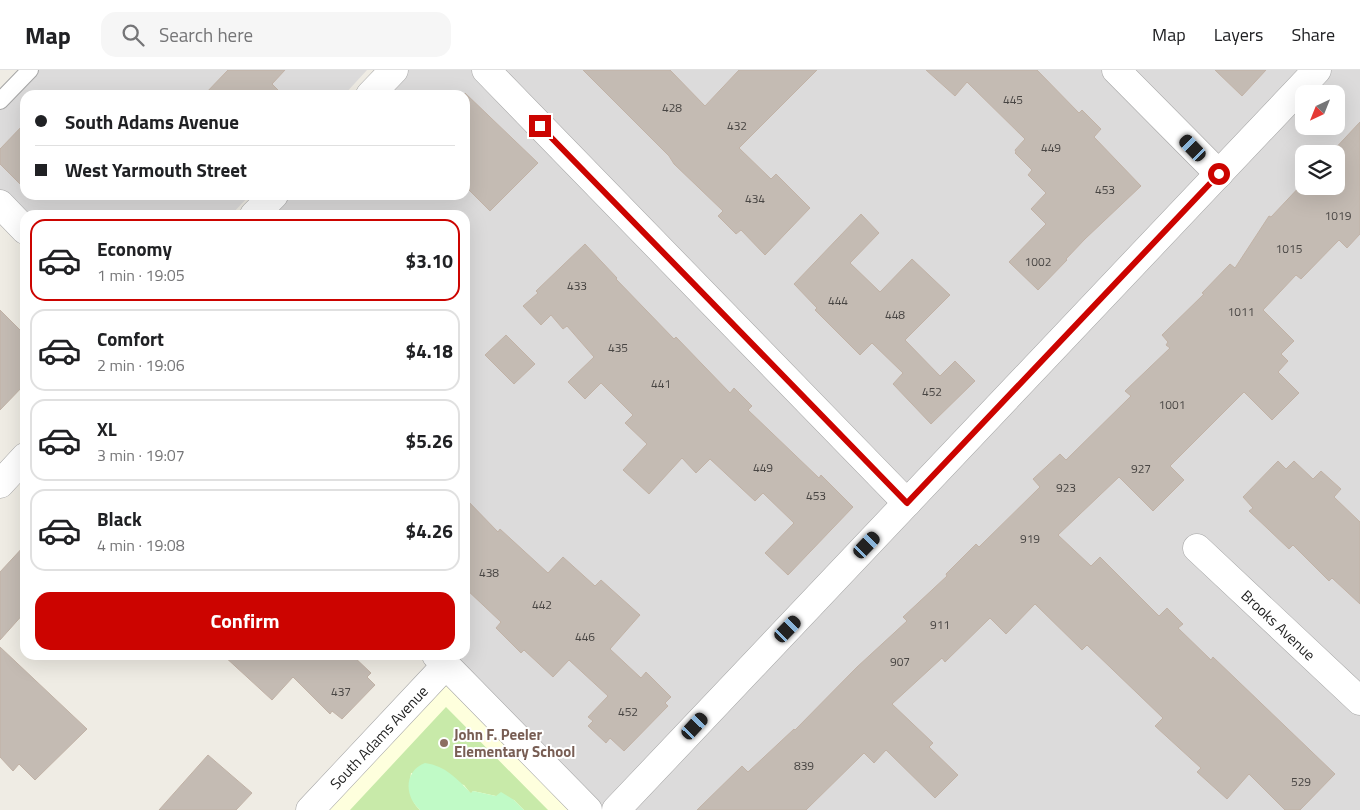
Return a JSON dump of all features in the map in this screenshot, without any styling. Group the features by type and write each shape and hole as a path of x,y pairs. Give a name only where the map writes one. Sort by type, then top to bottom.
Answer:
{"street":[{"path":"375,90 394,70"},
{"path":"486,70 907,503"},
{"path":"1116,70 1219,174"},
{"path":"616,810 1317,70"},
{"path":"259,210 269,200"},
{"path":"0,204 20,225"},
{"path":"0,484 20,462"},
{"name":"Brooks Avenue","path":"1197,548 1360,701"},
{"path":"441,660 588,810"},
{"name":"South Adams Avenue","path":"310,810 441,660"}],"lane":[{"path":"0,101 30,70"}],"shaded area":[{"path":"33,70 367,70 349,90 20,90 20,200 245,200 236,210 20,210 20,216 0,216 0,105"},
{"path":"388,70 1360,70 1360,810 587,810 435,660 470,660 470,210 250,210 260,200 470,200 470,90 369,90"},
{"name":"John F. Peeler Elementary School","path":"443,676 573,810 317,810"}],"green space":[{"path":"446,707 548,810 524,810 514,800 473,791 471,794 464,785 411,773 411,793 416,806 420,810 350,810"},
{"path":"425,763 445,770 471,793 473,791 496,796 501,792 514,800 524,810 420,810 411,798 409,784 413,772"}],"building":[{"path":"228,70 285,70 272,84 278,90 209,90"},
{"path":"583,70 670,70 705,106 739,70 817,70 739,148 771,179 776,174 810,208 765,255 741,230 736,234 718,216 723,211 674,164 669,156"},
{"path":"926,70 1037,70 1079,113 1082,110 1101,129 1094,137 1141,186 1085,239 1038,290 1009,262 1046,224 1031,209 1046,193 1028,175 1032,170 1015,153 1015,150 1025,139 967,82 955,96"},
{"path":"1215,70 1266,70 1242,96"},
{"path":"470,98 538,163 490,211 470,191"},
{"path":"1360,122 1360,234 1347,248 1339,240 1301,279 1296,275 1263,310 1294,341 1281,354 1288,361 1278,372 1299,393 1272,420 1244,392 1170,466 1184,480 1153,511 1119,477 1058,535 1091,566 1100,557 1159,616 1167,608 1183,624 1178,628 1211,660 1213,657 1335,774 1300,810 1285,810 1249,774 1227,799 1197,772 1201,768 1155,726 1163,718 1087,645 1082,650 1035,604 1006,634 990,618 945,662 942,658 892,704 933,743 929,747 958,775 935,798 886,750 874,763 864,753 806,810 697,810 742,766 748,772 795,730 857,667 907,621 903,617 947,576 946,574 976,544 979,547 1040,487 1033,479 1060,454 1066,460 1131,396 1125,391 1170,348 1166,345 1168,342 1162,335 1204,294 1202,293 1230,264 1235,268 1269,216 1271,217 1295,192 1295,195 1345,195 1345,145 1338,145"},
{"path":"20,128 20,184 0,164 0,149"},
{"path":"861,214 879,233 850,263 880,292 912,259 950,295 905,340 940,376 955,361 975,381 931,424 893,384 903,373 872,343 860,355 815,310 817,308 794,284"},
{"path":"585,244 674,339 676,337 730,393 734,388 752,406 748,410 819,478 821,475 853,507 788,575 765,553 794,523 763,493 755,501 710,459 696,473 682,458 649,494 623,470 647,444 625,423 633,415 601,383 585,399 568,382 594,357 567,326 563,329 551,315 541,325 523,306"},
{"path":"0,310 20,330 20,389 0,410"},
{"path":"506,335 535,364 514,384 485,355"},
{"path":"1278,461 1286,469 1294,461 1313,479 1321,471 1341,489 1334,497 1360,522 1360,604 1332,578 1329,581 1293,545 1289,549 1249,511 1253,508 1243,497"},
{"path":"470,503 498,532 500,529 548,573 563,557 595,586 601,580 640,615 610,649 641,678 646,672 671,697 665,703 668,706 624,751 610,738 606,743 588,726 593,721 588,717 608,696 569,660 553,677 524,650 521,653 496,628 501,622 470,593"},
{"path":"20,550 20,618 0,640 0,572"},
{"path":"0,647 87,729 35,780 19,764 13,771 0,757"},
{"path":"228,660 357,660 371,673 367,677 375,685 342,719 332,711 330,714 293,677 272,700"},
{"path":"208,755 252,793 236,810 159,810"}],"place":[{"name":"John F. Peeler Elementary School","path":"444,743"}],"route":[{"path":"540,126 907,503 1219,174"}]}
